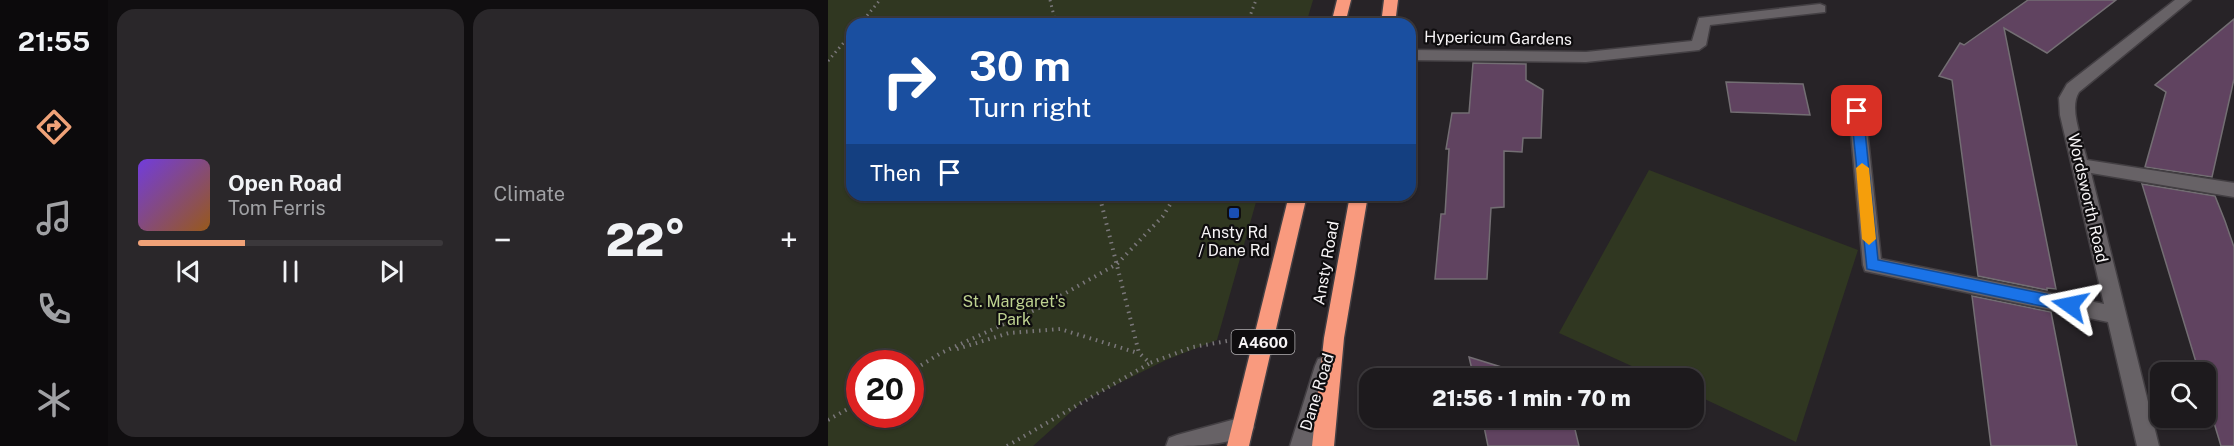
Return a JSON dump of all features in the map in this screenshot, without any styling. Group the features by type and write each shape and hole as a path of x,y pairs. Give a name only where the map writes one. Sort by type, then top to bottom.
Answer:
{"highway":[{"path":"1340,18 1344,0"},
{"path":"1389,18 1391,0"},
{"name":"A4600","path":"1241,436 1297,201"},
{"name":"Ansty Road","path":"1323,446 1334,338 1358,201"}],"street":[{"name":"Wordsworth Road","path":"2148,446 2080,165 2067,98 2073,88 2184,0"},
{"name":"Hypericum Gardens","path":"1416,56 1586,57 1699,45 1704,21 1820,9"},
{"path":"1857,111 1872,265 2116,315"},
{"path":"2080,165 2234,190"},
{"name":"Dane Road","path":"1301,446 1334,338"},
{"path":"1177,446 1241,436"}],"path":[{"path":"865,18 880,0"},
{"path":"1050,0 1054,18"},
{"path":"1249,18 1256,0"},
{"path":"828,61 846,40"},
{"path":"1101,201 1139,353"},
{"path":"924,364 942,353 1040,308 1117,264 1163,216 1172,201"},
{"path":"942,353 1009,333 1060,329 1139,353 1150,363"},
{"path":"1007,446 1150,363 1193,347 1233,340 1263,342"},
{"path":"828,420 846,410"}],"green space":[{"name":"St. Margaret's Park","path":"828,0 1313,0 1308,18 846,18 846,201 1256,201 1217,340 1166,360 1083,401 1033,446 828,446"},
{"path":"1649,170 1858,250 1796,442 1704,399 1704,368 1636,368 1559,333"}],"building":[{"path":"2028,0 2116,0 2047,53 2004,28 2056,289 2047,288 2047,290 1978,276 1952,80 1939,76 1960,43 1964,45"},
{"path":"2234,19 2234,79 2212,177 2145,167 2166,92 2155,85"},
{"path":"1473,63 1526,64 1526,80 1543,90 1541,138 1523,138 1522,152 1504,151 1504,207 1491,208 1487,279 1435,279 1441,214 1445,214 1449,149 1446,149 1452,113 1469,113"},
{"path":"1726,82 1803,84 1810,115 1731,112"},
{"path":"2142,184 2215,196 2225,221 2234,247 2234,446 2221,446 2216,428 2216,362 2196,362"},
{"path":"1972,296 2051,312 2077,446 1991,446"},
{"path":"1469,357 1505,368 1472,368"},
{"path":"1484,428 1575,428 1579,446 1488,446"}],"slow traffic":[{"path":"1862,168 1869,239"}],"place":[{"name":"Ansty Rd / Dane Rd","path":"1234,213"}],"route":[{"path":"1857,111 1872,265 2070,305"}]}
